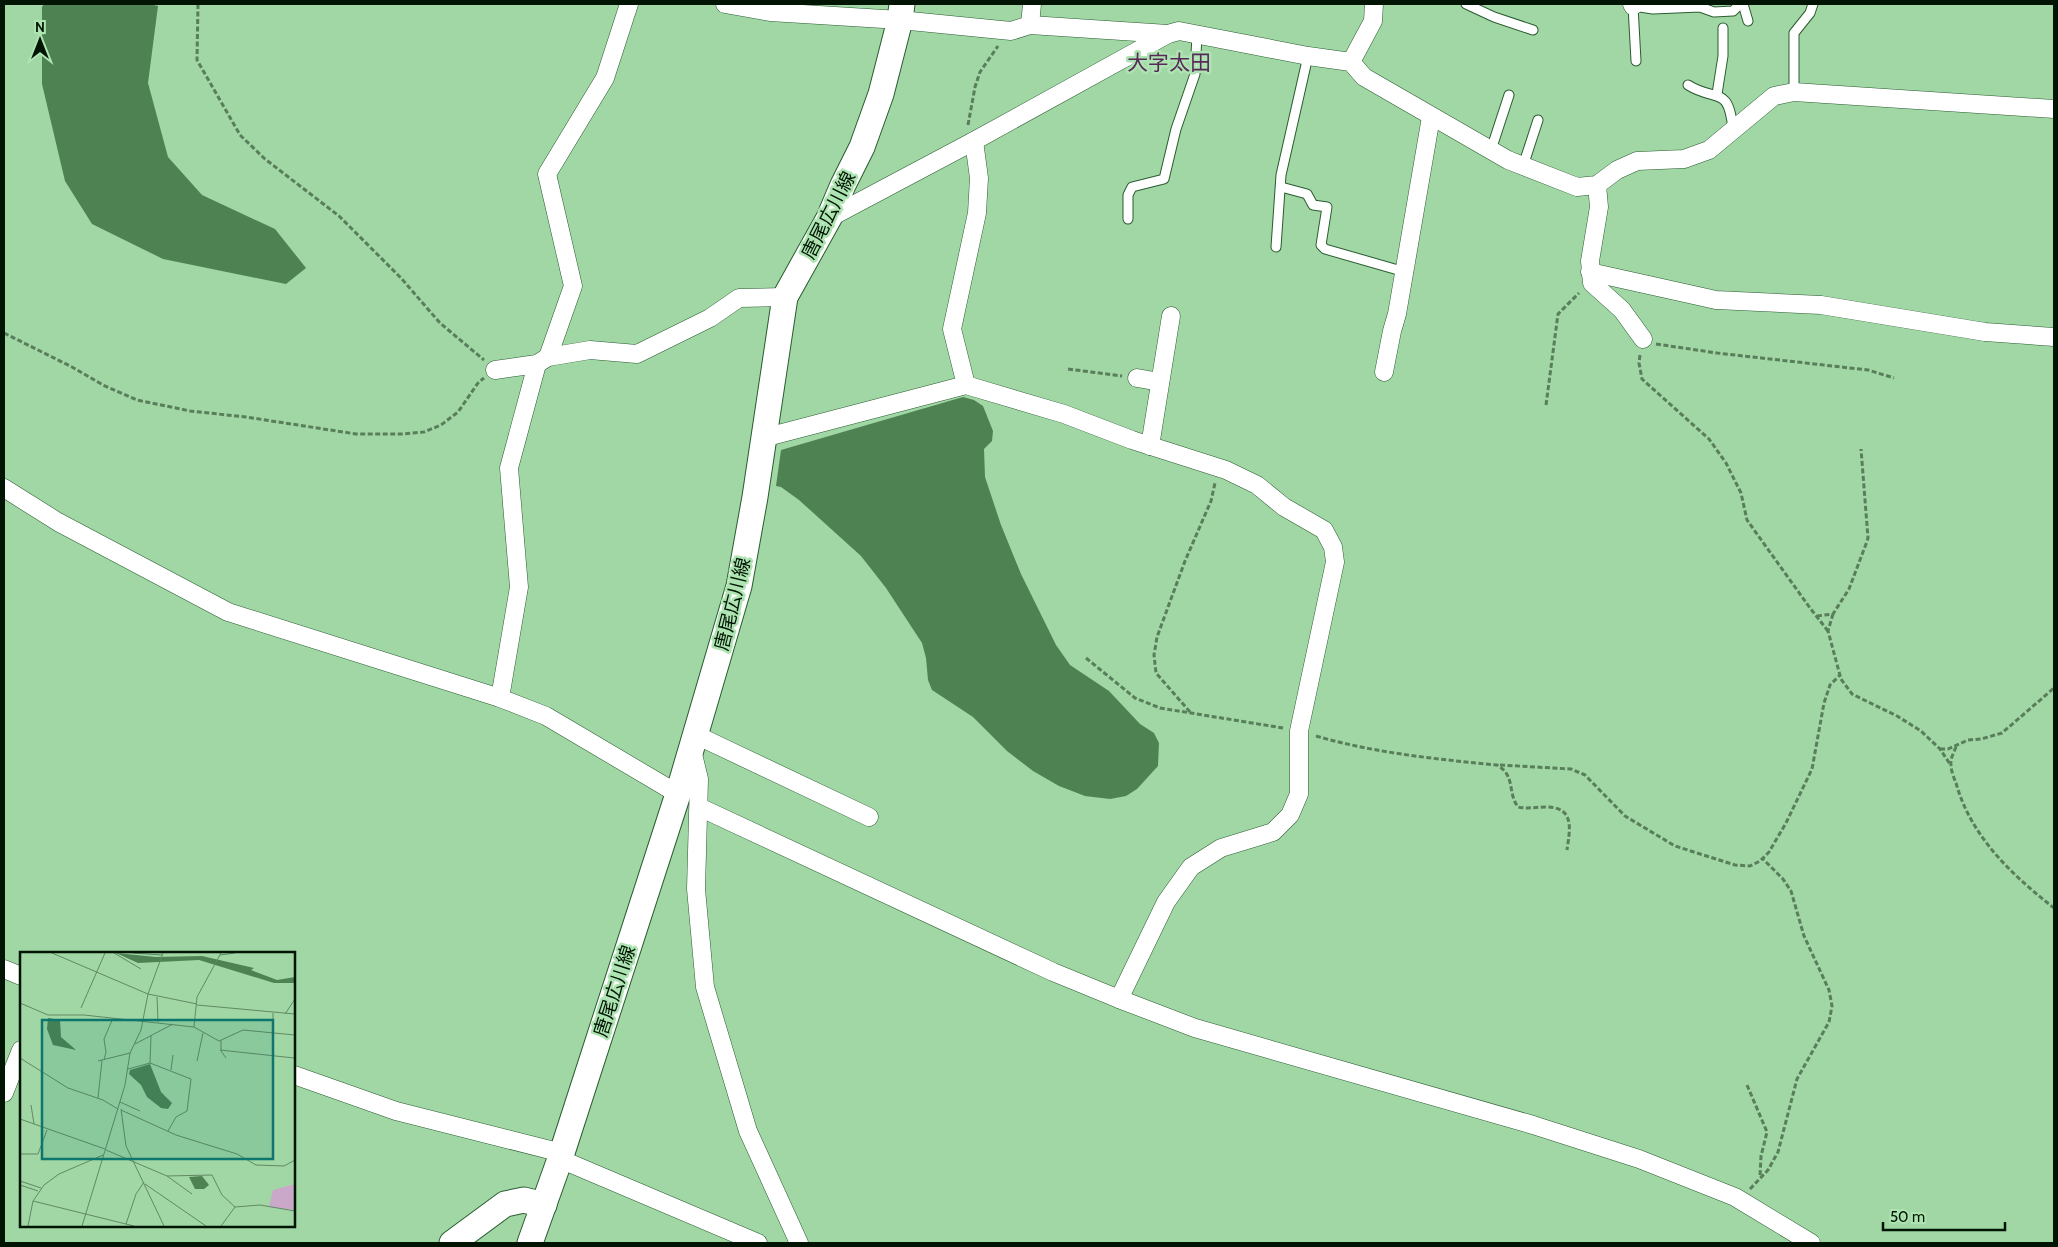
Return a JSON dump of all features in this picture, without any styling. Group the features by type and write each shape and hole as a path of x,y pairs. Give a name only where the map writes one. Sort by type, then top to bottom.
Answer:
{"main road":[{"name":"唐尾広川線","path":"530,1243 561,1156 678,794 739,586 755,497 785,297 829,218 865,138 881,94 901,12"},
{"path":"452,1243 505,1204 524,1200 544,1205"}],"street":[{"path":"500,698 519,587 509,468 542,361 573,286 547,174 605,78 629,4"},
{"path":"725,4 770,12 901,12 1011,31 1030,25 1168,34"},
{"path":"1030,25 1032,4"},
{"path":"1352,62 1373,20 1374,4"},
{"path":"829,218 969,144 1168,34 1179,31 1308,56 1352,62 1364,77 1431,117 1523,166 1577,187 1597,185 1617,170 1637,161 1684,159 1709,150 1774,96 1794,92 2054,109"},
{"path":"1384,372 1405,272 1431,117"},
{"path":"966,385 952,329 977,213 979,178 969,144"},
{"path":"1597,185 1599,206 1590,261 1592,283 1622,310 1643,339"},
{"path":"1591,275 1716,300 1821,305 1986,332 2054,336"},
{"path":"495,370 590,350 637,354 710,318 739,298 785,297"},
{"path":"1150,446 1171,316"},
{"path":"1137,378 1160,382"},
{"path":"763,438 966,385 1064,414 1150,446 1218,467 1257,485 1284,507 1324,530 1333,548 1335,562 1299,731 1299,794 1290,815 1273,832 1221,848 1191,868 1166,902 1119,999"},
{"path":"4,488 58,522 228,612 500,698 546,716 678,794"},
{"path":"694,742 699,779 696,889 705,987 748,1130 799,1243"},
{"path":"694,742 869,817"},
{"path":"699,807 1053,972 1119,999 1195,1028 1533,1125 1630,1156 1740,1200 1812,1243"},
{"path":"4,969 20,976"},
{"path":"4,1093 20,1053"},
{"path":"295,1075 396,1111 561,1156 758,1243"}],"lane":[{"path":"1466,4 1494,17 1533,30"},
{"path":"1636,61 1633,5 1653,8 1700,7 1714,12 1734,11 1742,4 1748,21"},
{"path":"1794,92 1794,32 1810,14 1812,4"},
{"path":"1716,94 1723,56 1723,28"},
{"path":"1128,219 1128,195 1132,188 1164,179 1176,129 1195,74 1197,35"},
{"path":"1276,247 1281,176 1308,56"},
{"path":"1688,84 1697,90 1716,94 1728,104 1731,110 1733,131"},
{"path":"1491,150 1509,95"},
{"path":"1523,166 1538,120"},
{"path":"1280,187 1307,194 1314,206 1327,207 1321,245 1325,249 1405,272"}],"path":[{"path":"4,333 72,367 103,385 137,400 190,411 356,434 417,433 441,425 458,412 478,383 495,370 440,323 401,278 339,216 265,159 240,135 197,60 198,4"},
{"path":"969,144 975,87 980,72 1004,36 1011,31"},
{"path":"1546,405 1558,314 1591,275"},
{"path":"1894,378 1868,370 1651,343 1643,339 1639,363 1642,379 1709,439 1726,462 1741,493 1747,520 1828,630 1840,675 1852,694 1897,716 1921,731 1940,749 1950,764 1972,823 2020,881 2054,908"},
{"path":"1068,369 1137,378"},
{"path":"1828,630 1834,614 1850,589 1868,538 1861,450"},
{"path":"1191,713 1156,673 1154,655 1157,637 1185,561 1211,501 1218,467"},
{"path":"1816,616 1834,614"},
{"path":"1086,658 1134,698 1160,708 1299,731 1361,747 1404,755 1497,765 1571,769 1585,775 1626,816 1675,846 1735,865 1750,866 1763,859 1786,823 1812,769 1824,703 1830,685 1840,675"},
{"path":"1940,749 1956,747 1968,740 2002,734 2054,688"},
{"path":"1950,764 1956,747"},
{"path":"1497,765 1505,770 1518,807 1548,806 1559,808 1566,813 1570,821 1567,850"},
{"path":"1740,1200 1768,1170 1778,1152 1797,1078 1829,1022 1832,1006 1829,990 1804,936 1791,891 1783,879 1763,859"},
{"path":"1747,1085 1767,1132 1761,1156 1760,1177"}],"shaded area":[{"path":"44,4 149,4 158,6 148,83 168,157 202,195 275,229 306,268 286,284 163,259 92,224 65,181 42,84 42,7"},
{"path":"963,397 974,400 983,406 993,431 992,441 984,449 985,477 1001,525 1021,574 1056,645 1070,665 1109,691 1140,724 1154,733 1159,743 1158,766 1137,789 1126,796 1110,799 1085,796 1059,786 1033,771 1007,751 973,717 932,690 928,680 926,658 922,643 886,588 861,556 799,500 781,487 776,486 781,450"}],"district":[{"name":"大字太田","path":"1169,63"}]}
